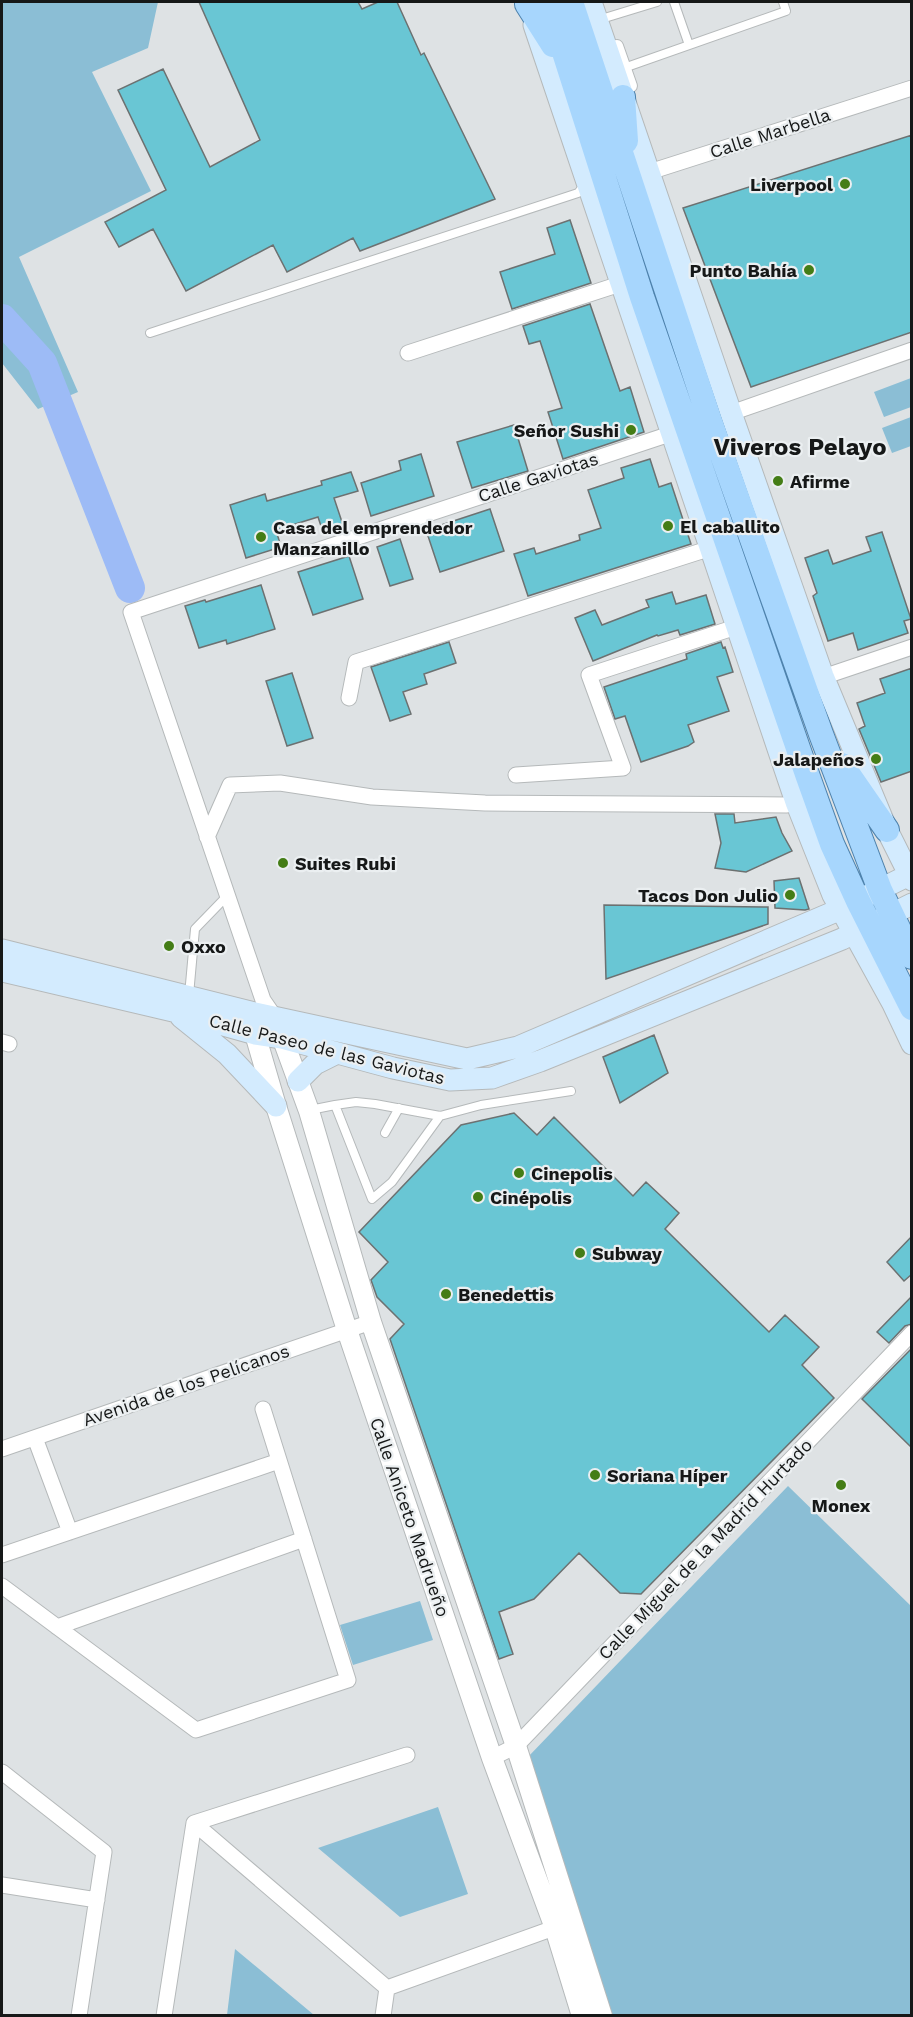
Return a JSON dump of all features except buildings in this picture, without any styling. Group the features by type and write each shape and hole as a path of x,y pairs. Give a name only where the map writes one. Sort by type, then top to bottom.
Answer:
{"main road":[{"path":"534,2 569,71 642,297 832,844 850,905"},
{"path":"534,2 620,284 818,861 850,905 881,920 912,957"},
{"path":"572,2 646,174 734,411 819,678 821,734 880,890 881,920 893,1004 912,1044"},
{"path":"599,11 619,70 623,97 646,174 710,421 819,678 887,830"},
{"path":"578,98 587,180"},
{"path":"821,734 887,830 911,872"},
{"name":"Calle Paseo de las Gaviotas","path":"2,950 189,997 264,1010 367,1039 467,1059 518,1047 850,905 911,872"},
{"path":"881,920 912,1008"},
{"name":"Calle Paseo de las Gaviotas","path":"2,970 173,1011 255,1034 282,1038 393,1068 450,1080 492,1078 540,1061 881,920"},
{"path":"173,1011 227,1054 276,1106"},
{"path":"298,1081 315,1064 337,1053"}],"street":[{"path":"619,70 646,174"},
{"name":"Calle Marbella","path":"646,174 912,88"},
{"path":"408,353 620,284"},
{"path":"734,411 912,350"},
{"name":"Calle Gaviotas","path":"207,837 131,612 673,433"},
{"path":"349,698 356,662 711,548"},
{"path":"516,775 623,768 590,675 736,627"},
{"path":"911,872 895,827 819,678 912,647"},
{"path":"264,1010 207,837 230,785 280,783 372,797 485,803 788,805 796,802"},
{"name":"Calle Aniceto Madrueño","path":"264,1010 255,1034 347,1330 492,1758 602,2016"},
{"name":"Calle Aniceto Madrueño","path":"264,1010 282,1038 309,1111 371,1322 516,1746 564,1925 582,2016"},
{"name":"Avenida de los Pelícanos","path":"2,1449 371,1322"},
{"name":"Calle Miguel de la Madrid Hurtado","path":"492,1758 516,1746 912,1332"},
{"path":"2,1586 196,1730 348,1680 263,1409"},
{"path":"35,1438 70,1532"},
{"path":"2,1555 279,1461"},
{"path":"57,1627 304,1539"},
{"path":"194,1823 407,1755"},
{"path":"2,1772 104,1852 79,2016"},
{"path":"194,1823 387,1988"},
{"path":"164,2016 194,1823"},
{"path":"2,1886 97,1900"},
{"path":"387,1988 564,1925"},
{"path":"383,2016 387,1988"}],"lane":[{"path":"599,11 657,2"},
{"path":"674,2 689,45"},
{"path":"619,70 786,11 783,2"},
{"path":"150,333 579,193 587,180"},
{"path":"189,997 195,928 227,896"},
{"path":"309,1111 356,1102 440,1116 481,1105 571,1091"},
{"path":"335,1105 372,1199 392,1182 440,1116"},
{"path":"385,1133 399,1108"}],"shaded area":[{"path":"2,2 158,2 148,48 92,72 151,191 19,257 78,392 38,409 2,363"},
{"path":"911,378 911,407 884,417 874,392"},
{"path":"911,417 911,446 892,453 882,428"},
{"path":"788,1486 911,1606 911,2015 612,2015 528,1757"},
{"path":"420,1601 433,1640 353,1665 340,1625"},
{"path":"438,1807 468,1894 400,1917 318,1848"},
{"path":"235,1949 314,2015 227,2015"}],"waterway":[{"path":"2,319 42,363 130,588"}],"place":[{"name":"Liverpool","path":"845,184"},
{"name":"Punto Bahía","path":"809,270"},
{"name":"Señor Sushi","path":"631,430"},
{"name":"Afirme","path":"778,481"},
{"name":"El caballito","path":"668,526"},
{"name":"Casa del emprendedor Manzanillo","path":"261,537"},
{"name":"Jalapeños","path":"876,759"},
{"name":"Suites Rubi","path":"283,863"},
{"name":"Tacos Don Julio","path":"790,895"},
{"name":"Oxxo","path":"169,946"},
{"name":"Cinepolis","path":"519,1173"},
{"name":"Cinépolis","path":"478,1197"},
{"name":"Subway","path":"580,1253"},
{"name":"Benedettis","path":"446,1294"},
{"name":"Soriana Híper","path":"595,1475"},
{"name":"Monex","path":"841,1485"}],"district":[{"name":"Viveros Pelayo","path":"800,447"}]}
